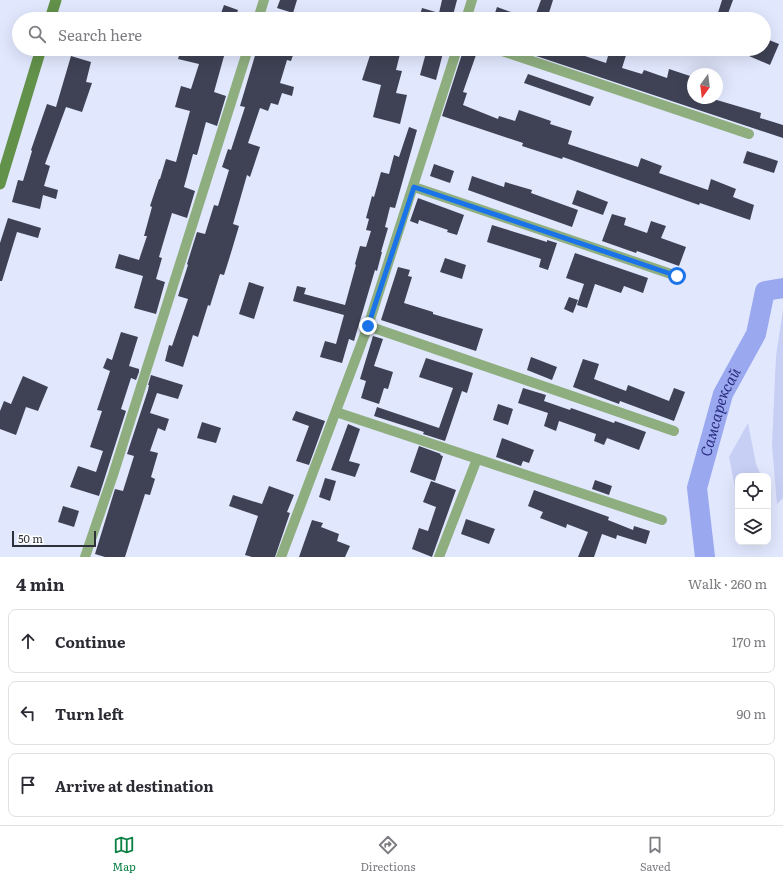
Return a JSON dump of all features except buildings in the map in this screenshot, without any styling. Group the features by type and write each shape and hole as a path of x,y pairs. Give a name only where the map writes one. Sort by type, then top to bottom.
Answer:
{"main road":[{"path":"52,12 56,0"},
{"path":"0,184 39,56"}],"street":[{"path":"260,12 264,0"},
{"path":"468,12 472,0"},
{"path":"85,557 116,468 246,56"},
{"path":"281,557 368,326 414,187 455,56"},
{"path":"517,56 748,134"},
{"path":"414,187 677,276"},
{"path":"368,326 674,431"},
{"path":"336,412 662,520"},
{"path":"438,557 477,459"}],"shaded area":[{"path":"783,309 783,498 777,504 772,445 776,356"},
{"path":"748,423 756,464 760,473 735,473 735,488 729,457"}],"waterway":[{"name":"Самсарексай","path":"705,557 697,488 723,394 756,334 765,291 783,288"}],"route":[{"path":"368,326 414,187 677,276"}]}
